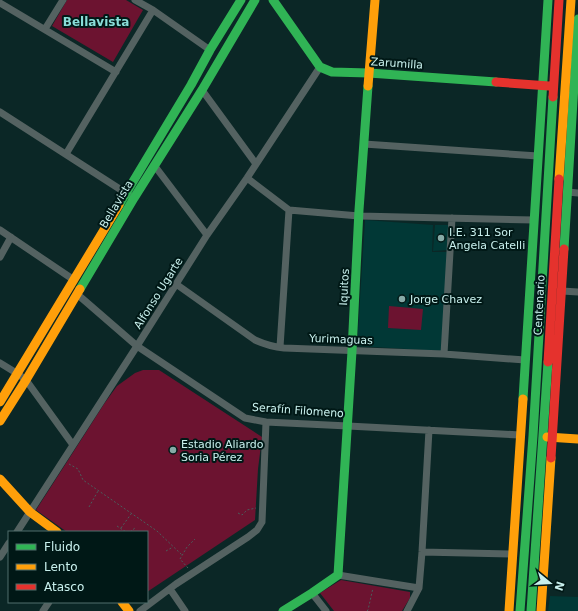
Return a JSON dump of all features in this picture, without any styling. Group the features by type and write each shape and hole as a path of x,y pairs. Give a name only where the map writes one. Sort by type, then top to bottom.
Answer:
{"main road":[{"name":"Bellavista","path":"0,421 77,294 130,195 147,158 241,0"},
{"name":"Bellavista","path":"0,402 74,280 130,195 154,165 202,90 255,0"},
{"path":"273,0 320,68"},
{"name":"Iquitos","path":"338,575 348,426 359,216 375,0"},
{"path":"509,611 548,0"},
{"name":"Centenario","path":"520,611 533,436 559,0"},
{"name":"Centenario","path":"531,611 548,437 572,87 571,0"},
{"path":"541,611 548,437 562,291 572,87 578,18"},
{"name":"Zarumilla","path":"320,68 332,72 369,73 554,87 572,87"},
{"name":"Serafín Filomeno","path":"520,435 578,439"},
{"path":"0,479 30,512 56,531"},
{"path":"283,611 338,575"},
{"path":"123,603 129,611"}],"street":[{"path":"45,29 63,0"},
{"path":"135,0 153,10 210,50"},
{"path":"0,2 116,72"},
{"path":"66,154 153,10"},
{"name":"Alfonso Ugarte","path":"17,531 207,235 320,68"},
{"path":"202,90 256,164"},
{"path":"0,112 130,195"},
{"path":"364,144 538,156"},
{"path":"154,165 207,235"},
{"path":"247,178 289,210 359,216 534,220"},
{"path":"568,192 578,193"},
{"path":"280,347 289,210"},
{"path":"444,354 452,218"},
{"path":"0,230 74,280"},
{"path":"0,257 12,237"},
{"name":"Yurimaguas","path":"176,284 255,340 280,347 444,354 525,360"},
{"path":"562,291 578,292"},
{"name":"Serafín Filomeno","path":"77,294 137,346 245,418 266,422 520,435"},
{"path":"0,363 26,380 73,445"},
{"path":"140,611 192,573 248,538 257,530 262,522 266,422"},
{"path":"407,611 419,588 429,430"},
{"path":"0,557 8,545"},
{"path":"422,552 512,554"},
{"path":"338,575 419,588"},
{"path":"170,589 185,611"},
{"path":"312,593 326,611"}],"path":[{"path":"58,468 66,462 78,469 83,480 157,531 182,555"},
{"path":"89,507 98,491"},
{"path":"238,513 242,515 248,510 263,505"},
{"path":"121,528 131,513"},
{"path":"116,526 125,531"},
{"path":"131,531 135,528"},
{"path":"192,573 186,564 180,559 187,547 195,539"},
{"path":"166,551 173,546"},
{"path":"368,611 375,581"}],"shaded area":[{"path":"67,0 126,0 143,10 113,62 52,26"},
{"name":"Jorge Chavez","path":"365,220 433,225 432,252 448,252 441,351 357,346"},
{"name":"I.E. 311 Sor Angela Catelli","path":"435,225 449,225 447,250 433,251"},
{"path":"389,306 423,309 421,330 388,328"},
{"name":"Estadio Aliardo Soria Pérez","path":"143,370 159,370 262,437 258,469 255,520 148,591 148,531 66,531 36,510 117,386 135,373"},
{"path":"341,580 410,592 410,598 402,611 334,611 320,593"},
{"path":"550,596 578,597 578,611 548,611"}],"traffic: fast":[{"path":"119,205 241,0"},
{"path":"80,289 134,198 202,90 255,0"},
{"path":"273,0 320,67 332,72 369,73 496,82"},
{"path":"523,399 548,0"},
{"path":"564,249 578,19"},
{"path":"283,611 338,575 359,210 368,86"},
{"path":"520,611 533,436 553,97"},
{"path":"531,611 548,362"}],"traffic: slow":[{"path":"368,86 375,0"},
{"path":"559,179 571,0"},
{"path":"0,402 119,205"},
{"path":"0,421 80,289"},
{"path":"509,611 523,399"},
{"path":"547,437 578,439"},
{"path":"541,611 551,458"},
{"path":"0,479 30,512 56,531"},
{"path":"123,603 129,611"}],"traffic: jam":[{"path":"553,97 559,0"},
{"path":"496,82 549,86"},
{"path":"548,362 559,179"},
{"path":"551,458 564,249"}],"place":[{"name":"I.E. 311 Sor Angela Catelli","path":"441,238"},
{"name":"Jorge Chavez","path":"402,299"},
{"name":"Estadio Aliardo Soria Pérez","path":"173,450"}],"district":[{"name":"Bellavista","path":"96,22"}]}
